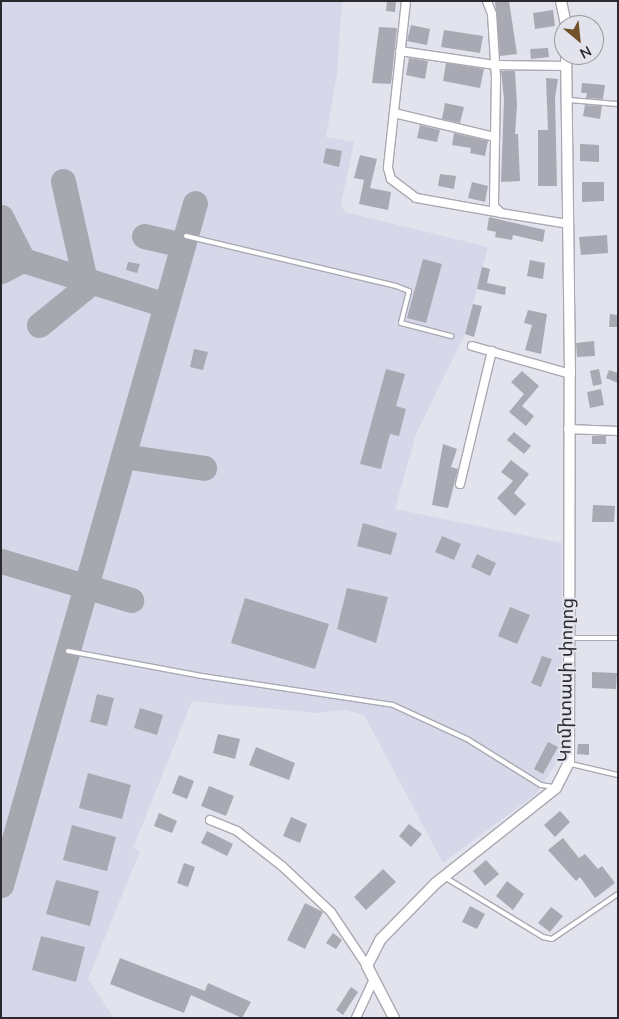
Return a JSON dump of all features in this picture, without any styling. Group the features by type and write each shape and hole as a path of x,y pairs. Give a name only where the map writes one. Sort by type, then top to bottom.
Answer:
{"main road":[{"path":"561,1 564,15"},
{"name":"Կոմիտասի փողոց","path":"367,966 381,940 399,918 444,877 556,788 568,763 568,430 570,374 566,65"},
{"path":"367,966 394,1018"}],"street":[{"path":"406,1 388,168 391,179 403,191 416,198 460,208 568,224"},
{"path":"487,1 492,14 495,65 494,206 501,213"},
{"path":"400,51 495,65 554,61"},
{"path":"394,113 495,136"},
{"path":"472,346 570,374"},
{"path":"460,484 492,351"},
{"path":"568,430 618,431"},
{"path":"210,820 237,831 282,866 331,912 367,966"},
{"path":"356,1018 374,979"}],"lane":[{"path":"566,100 618,104"},
{"path":"186,236 396,286 409,292 401,323 450,336"},
{"path":"568,638 618,638"},
{"path":"68,650 202,676 393,705 467,739 540,785 556,788"},
{"path":"568,763 618,775"},
{"path":"444,877 543,937 552,939 618,894"}],"shaded area":[{"path":"1,1 342,1 337,74 326,137 354,142 341,204 345,212 488,247 465,334 416,434 395,509 562,543 562,755 536,794 443,863 364,715 346,710 316,713 192,701 133,848 140,851 88,979 114,1018 1,1018"}],"building":[{"path":"387,1 396,1 395,12 386,11"},
{"path":"495,1 509,1 517,54 500,56"},
{"path":"553,10 554,26 535,29 533,13"},
{"path":"411,25 430,29 427,45 407,41"},
{"path":"379,27 397,28 391,84 372,83"},
{"path":"444,30 483,36 480,53 441,47"},
{"path":"548,48 549,57 531,59 530,49"},
{"path":"409,58 428,61 425,79 406,75"},
{"path":"446,63 484,69 480,88 443,81"},
{"path":"501,71 515,71 517,106 515,134 518,134 520,181 501,182 504,99"},
{"path":"546,78 558,79 555,97 557,186 538,186 538,130 548,130"},
{"path":"582,83 605,85 603,99 586,98 587,93 581,93"},
{"path":"445,103 464,107 460,123 442,119"},
{"path":"585,105 602,106 600,119 583,116"},
{"path":"420,125 440,130 437,142 417,138"},
{"path":"454,133 488,141 485,156 470,153 471,148 452,145"},
{"path":"580,144 599,145 599,162 580,161"},
{"path":"326,148 342,151 339,167 323,163"},
{"path":"360,155 377,159 370,188 391,192 388,210 359,204 364,180 354,178"},
{"path":"440,174 456,176 454,189 438,186"},
{"path":"472,182 488,186 485,202 468,198"},
{"path":"582,182 604,182 604,201 582,202"},
{"path":"489,217 545,230 543,242 513,235 512,240 495,237 496,232 487,230"},
{"path":"607,235 608,253 581,255 579,237"},
{"path":"423,259 442,264 426,323 407,318"},
{"path":"530,260 545,263 543,279 527,276"},
{"path":"128,262 140,264 137,273 126,270"},
{"path":"482,267 490,269 487,283 506,287 505,295 477,289"},
{"path":"473,304 482,306 474,337 465,334"},
{"path":"528,310 547,314 541,354 525,350 532,325 524,323"},
{"path":"610,314 617,315 617,327 609,327"},
{"path":"594,341 595,356 577,357 576,343"},
{"path":"194,349 208,352 203,370 190,367"},
{"path":"386,369 405,374 396,406 406,409 399,436 390,434 381,469 360,464"},
{"path":"599,369 602,384 593,386 590,371"},
{"path":"609,370 618,373 618,383 606,378"},
{"path":"522,371 539,386 522,406 534,416 526,426 509,412 524,394 511,382"},
{"path":"601,389 604,405 590,408 587,392"},
{"path":"514,432 531,446 524,454 507,440"},
{"path":"592,436 606,436 606,444 592,444"},
{"path":"443,444 457,449 451,467 458,469 448,508 432,505"},
{"path":"511,460 529,474 514,493 526,504 515,516 497,498 513,481 501,472"},
{"path":"593,505 615,506 614,522 592,522"},
{"path":"363,523 397,533 391,555 357,546"},
{"path":"442,536 461,544 454,560 435,552"},
{"path":"477,554 496,563 490,576 471,567"},
{"path":"347,588 388,597 376,643 337,629"},
{"path":"245,598 329,624 315,669 231,643"},
{"path":"510,607 530,615 517,644 498,636"},
{"path":"542,656 552,659 541,687 531,683"},
{"path":"592,672 617,673 616,689 592,688"},
{"path":"97,694 114,698 107,726 90,722"},
{"path":"140,708 163,715 157,735 134,728"},
{"path":"218,734 240,739 235,759 213,753"},
{"path":"548,742 558,747 543,774 534,769"},
{"path":"578,744 589,744 589,755 577,754"},
{"path":"256,747 295,763 289,780 249,765"},
{"path":"88,773 131,785 122,819 79,808"},
{"path":"179,775 194,781 187,799 172,793"},
{"path":"209,786 234,796 226,816 201,806"},
{"path":"560,811 570,822 555,837 544,825"},
{"path":"159,813 177,821 172,833 154,826"},
{"path":"291,817 307,824 300,843 283,836"},
{"path":"409,824 422,834 411,847 399,836"},
{"path":"72,825 116,837 107,871 63,860"},
{"path":"207,831 233,844 227,856 201,843"},
{"path":"563,838 579,858 585,854 598,869 602,866 615,883 595,898 580,877 576,881 548,850"},
{"path":"486,860 499,874 485,886 473,871"},
{"path":"184,863 195,867 188,887 177,883"},
{"path":"383,869 396,882 366,910 354,897"},
{"path":"56,880 99,891 90,926 46,914"},
{"path":"507,881 524,894 513,910 496,896"},
{"path":"305,903 323,912 305,949 287,940"},
{"path":"470,906 485,914 477,929 462,922"},
{"path":"551,907 563,916 550,932 538,923"},
{"path":"333,933 342,940 336,949 326,943"},
{"path":"41,936 85,947 76,982 32,970"},
{"path":"120,958 205,991 208,983 251,1002 242,1018 191,995 184,1013 110,984"},
{"path":"351,987 358,992 343,1015 336,1010"}],"taxiway":[{"path":"63,181 85,280"},
{"path":"1,885 195,203"},
{"path":"1,217 23,260 9,255"},
{"path":"144,236 183,245"},
{"path":"1,271 23,260 166,305"},
{"path":"39,325 92,282"},
{"path":"123,456 204,468"},
{"path":"1,561 131,600"}]}
